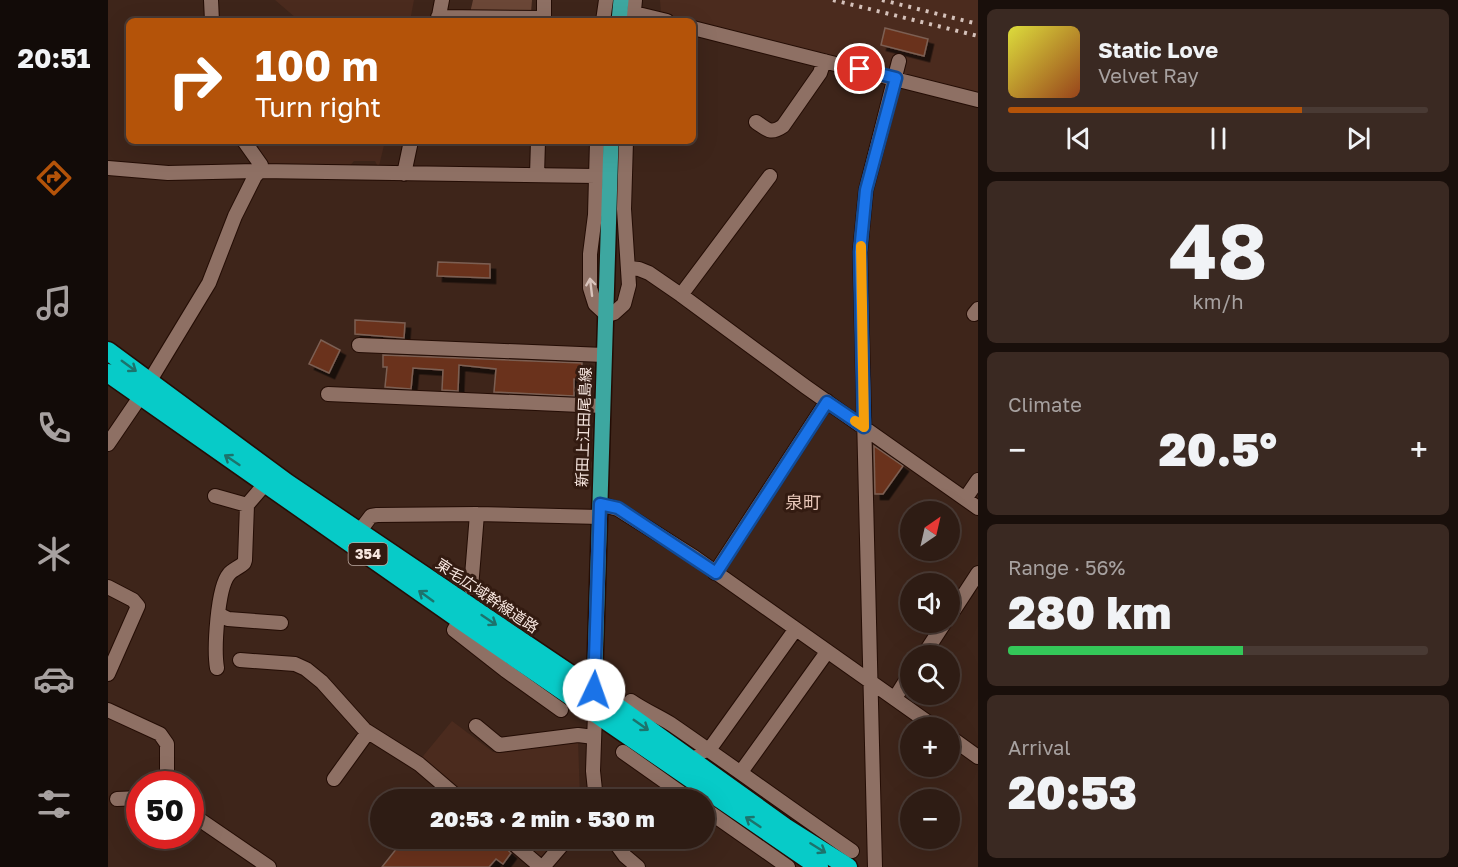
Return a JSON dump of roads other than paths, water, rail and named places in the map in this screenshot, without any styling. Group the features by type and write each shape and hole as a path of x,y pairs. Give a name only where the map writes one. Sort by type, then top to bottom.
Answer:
{"highway":[{"name":"東毛広域幹線道路","path":"108,351 287,483 594,690 785,827 850,859"},
{"name":"354","path":"108,373 460,620 510,664 595,713 690,789"},
{"path":"150,381 154,395 184,417 206,441"},
{"name":"354","path":"715,805 816,865"}],"main road":[{"path":"619,18 621,0"},
{"name":"新田上江田尾島線","path":"595,713 611,144"}],"street":[{"path":"211,0 212,18"},
{"path":"438,18 442,0"},
{"path":"544,0 544,18"},
{"path":"603,18 606,0"},
{"path":"634,11 657,18"},
{"path":"696,29 978,100"},
{"path":"756,122 769,131 776,131 783,126 820,73 824,61"},
{"path":"875,867 860,252 866,190 899,61"},
{"path":"108,444 140,397 209,283 235,216 255,176 260,171 261,165 246,144"},
{"path":"404,174 410,144"},
{"path":"537,175 538,144"},
{"path":"597,144 590,279 592,296 598,309 607,315 614,313 624,303 629,285 624,209 626,144"},
{"path":"108,168 168,173 260,171 596,176"},
{"path":"681,295 770,176"},
{"path":"629,268 649,273 681,295 827,402 978,508"},
{"path":"359,345 604,355"},
{"path":"328,394 603,406"},
{"path":"716,573 827,402"},
{"path":"965,499 978,480"},
{"path":"217,668 218,614 227,578 245,560 247,505 266,483"},
{"path":"215,496 247,505"},
{"path":"359,532 371,516 600,511 618,508 716,573 921,717"},
{"path":"471,588 477,514"},
{"path":"960,600 978,573"},
{"path":"108,587 133,600 138,606 108,674"},
{"path":"218,614 228,619 281,623"},
{"path":"679,751 693,750 704,753 709,750 795,630"},
{"path":"741,772 827,652"},
{"path":"240,660 300,666 322,682 368,732 419,764 448,789"},
{"path":"510,664 561,710"},
{"path":"894,698 900,689"},
{"path":"631,701 661,718 741,772 850,859"},
{"path":"108,710 164,738 167,771"},
{"path":"594,789 592,771 595,713"},
{"path":"476,726 499,745 578,735 594,737"},
{"path":"334,778 368,732"},
{"path":"960,744 978,757"},
{"path":"623,752 687,789"},
{"path":"774,797 776,807 784,816 785,827"},
{"path":"117,799 126,799"},
{"path":"715,816 783,864 786,860 798,865 816,865"},
{"path":"204,823 269,867"},
{"path":"520,849 542,867 558,849"},
{"path":"621,849 638,867"}],"railway":[{"path":"833,0 978,36"},
{"path":"882,0 978,24"}],"district":[{"name":"泉町","path":"803,503"}]}
